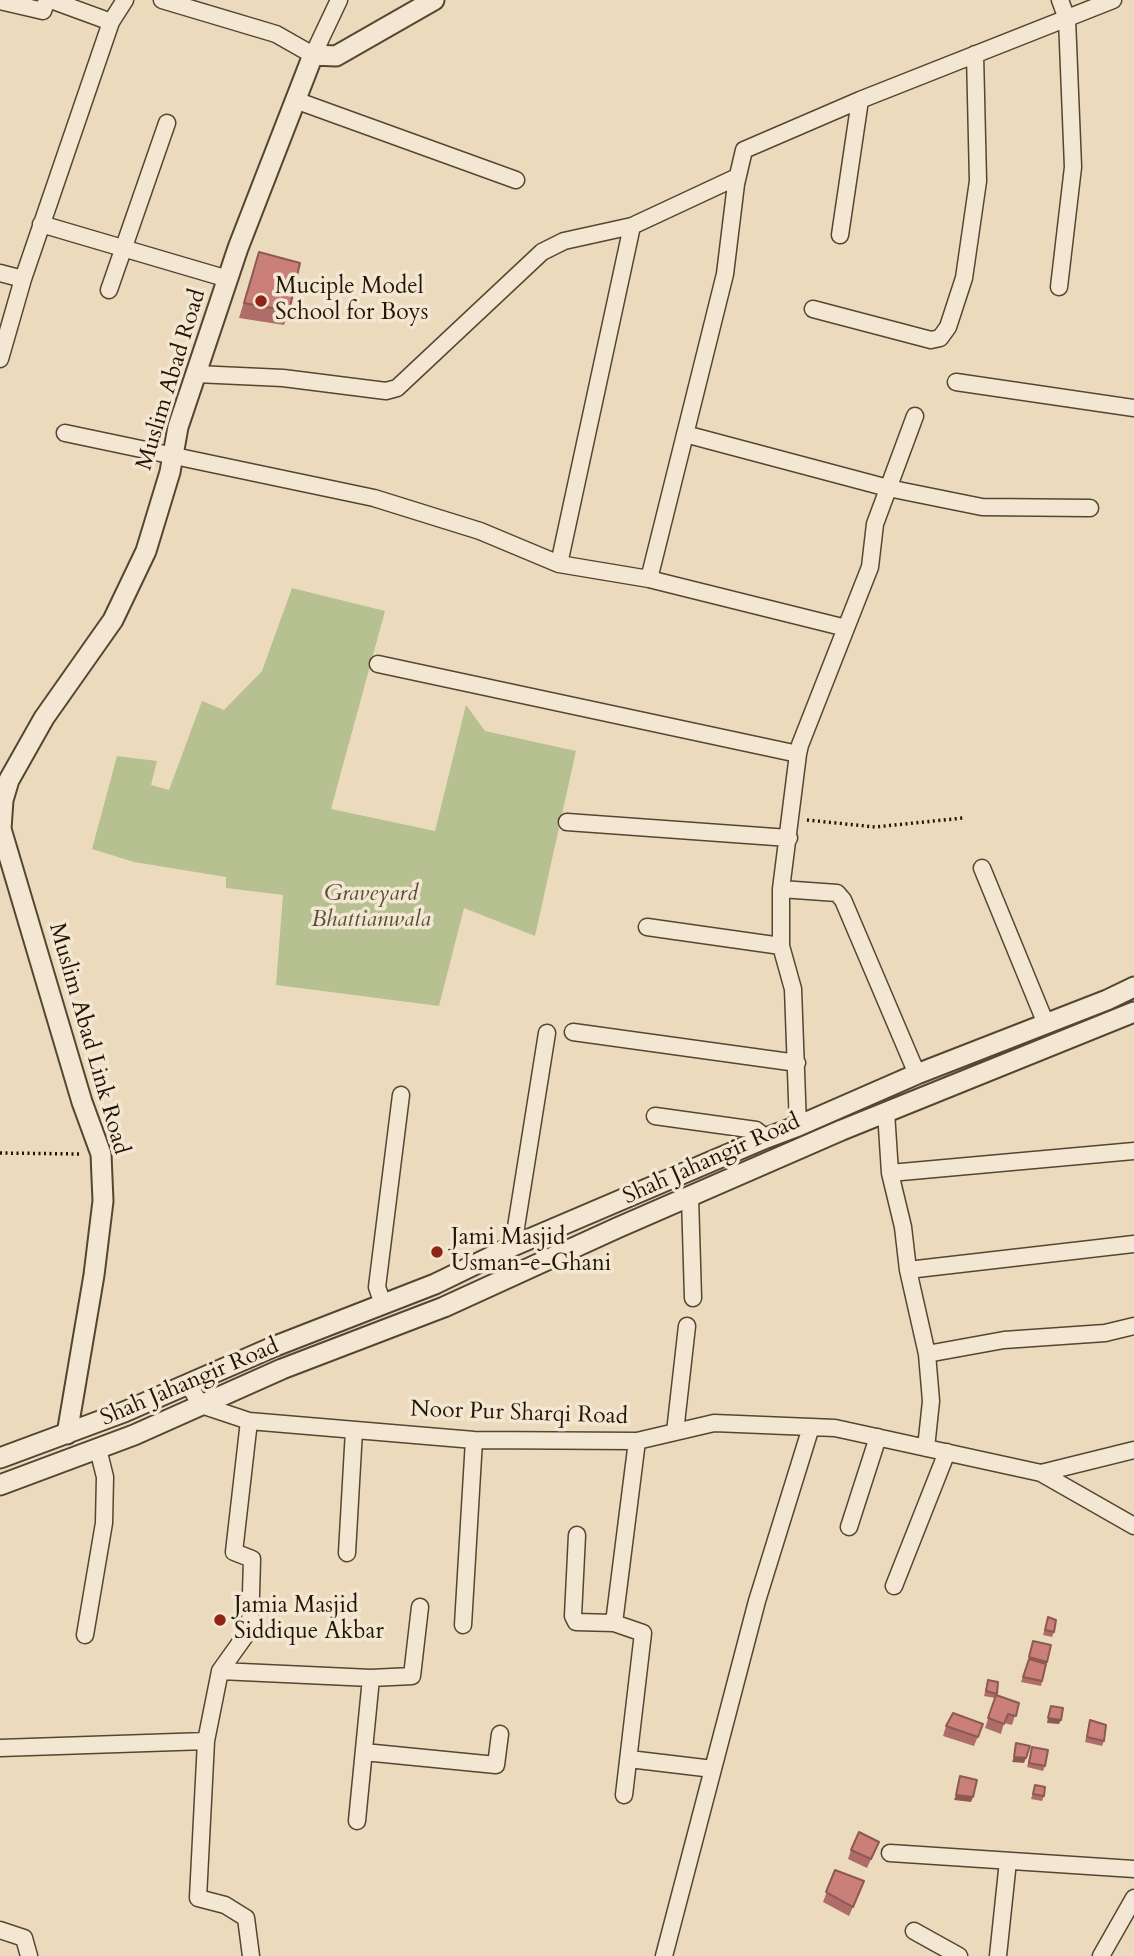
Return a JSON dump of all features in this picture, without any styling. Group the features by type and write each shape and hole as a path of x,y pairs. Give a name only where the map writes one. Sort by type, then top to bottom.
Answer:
{"street":[{"path":"0,1 43,11 49,0 111,22"},
{"path":"0,359 41,224 111,22 125,0"},
{"path":"162,0 276,34 313,55 336,56 434,0"},
{"path":"313,55 339,0"},
{"path":"1059,287 1073,167 1067,19 1060,0"},
{"path":"649,579 725,274 737,177 744,150 860,100 1112,0"},
{"path":"813,309 931,340 940,338 948,327 964,278 978,181 975,54"},
{"name":"Muslim Abad Road","path":"0,829 9,780 44,718 113,620 146,551 178,428 196,374 228,279 313,55"},
{"path":"295,100 516,180"},
{"path":"840,235 860,100"},
{"path":"109,290 167,123"},
{"path":"196,374 284,378 386,391 397,388 542,252 564,241 632,226 737,177"},
{"path":"41,224 228,279"},
{"path":"559,564 632,226"},
{"path":"0,273 23,279"},
{"path":"956,382 1134,408"},
{"path":"798,1126 793,989 781,946 781,889 798,754 870,567 875,524 915,416"},
{"path":"65,433 374,498 480,531 559,564 649,579 846,628"},
{"path":"685,434 888,488 982,507 1090,508"},
{"path":"378,664 798,754"},
{"path":"567,822 789,838"},
{"name":"Muslim Abad Link Road","path":"0,829 100,1154 103,1201 94,1275 67,1434"},
{"path":"982,869 1046,1024"},
{"path":"781,889 837,893 844,900 917,1074"},
{"path":"647,927 781,946"},
{"name":"Shah Jahangir Road","path":"0,1458 67,1434 273,1347 435,1284 513,1246 766,1138 1134,987"},
{"name":"Shah Jahangir Road","path":"0,1485 99,1448 282,1369 444,1307 690,1196 886,1112 1134,1012"},
{"path":"573,1032 797,1063"},
{"path":"513,1246 547,1033"},
{"path":"383,1304 377,1287 401,1095"},
{"path":"886,1112 890,1173 927,1354 931,1401 926,1448"},
{"path":"655,1116 756,1129 766,1138"},
{"path":"890,1173 1134,1151"},
{"path":"690,1196 693,1298"},
{"path":"908,1270 1134,1244"},
{"path":"676,1432 687,1326"},
{"path":"927,1354 1004,1340 1105,1333 1134,1326"},
{"path":"188,1384 201,1405"},
{"name":"Noor Pur Sharqi Road","path":"201,1405 249,1420 474,1440 637,1441 714,1423 835,1428 1041,1473"},
{"path":"249,1420 234,1552 253,1559 250,1629 220,1671 206,1741 198,1898 225,1905 246,1918 251,1956"},
{"path":"664,1956 757,1601 811,1427"},
{"path":"347,1553 354,1430"},
{"path":"849,1527 878,1437"},
{"path":"463,1625 474,1440"},
{"path":"614,1623 637,1441"},
{"path":"85,1635 104,1523 105,1477 99,1448"},
{"path":"1041,1473 1134,1450"},
{"path":"894,1586 947,1452"},
{"path":"1041,1473 1134,1526"},
{"path":"577,1535 573,1616 576,1622 614,1623 643,1633 624,1795"},
{"path":"220,1671 371,1678 412,1676 420,1607"},
{"path":"357,1821 371,1678"},
{"path":"364,1752 496,1765 500,1734"},
{"path":"0,1748 206,1741"},
{"path":"629,1759 713,1769"},
{"path":"890,1853 1134,1869"},
{"path":"998,1956 1008,1861"},
{"path":"1101,1956 1133,1901"},
{"path":"0,1930 24,1938 29,1956"},
{"path":"914,1931 959,1956"}],"path":[{"path":"791,819 875,827 963,818"},
{"path":"0,1153 100,1154"}],"green space":[{"name":"Graveyard Bhattianwala","path":"292,588 385,611 331,809 435,831 466,705 485,731 576,751 535,936 464,908 439,1006 276,985 283,895 226,888 226,877 134,862 92,849 117,756 157,761 151,785 169,790 202,701 224,710 262,671"}],"building":[{"path":"259,252 300,263 289,311 244,303"},
{"path":"1048,1617 1056,1620 1054,1632 1045,1630"},
{"path":"1033,1641 1051,1645 1047,1662 1029,1657"},
{"path":"1029,1659 1046,1664 1042,1681 1023,1677"},
{"path":"988,1680 998,1682 997,1694 986,1691"},
{"path":"996,1695 1019,1703 1016,1716 1008,1714 1004,1724 988,1718"},
{"path":"1051,1706 1063,1708 1061,1720 1048,1718"},
{"path":"953,1713 983,1724 978,1737 946,1726"},
{"path":"1090,1720 1106,1725 1104,1741 1087,1737"},
{"path":"1016,1743 1030,1746 1026,1758 1014,1757"},
{"path":"1032,1747 1048,1750 1045,1766 1029,1763"},
{"path":"960,1776 977,1780 973,1797 956,1795"},
{"path":"1035,1785 1045,1787 1044,1796 1033,1794"},
{"path":"859,1832 879,1842 871,1859 851,1850"},
{"path":"835,1870 864,1881 853,1907 826,1892"}],"place":[{"name":"Muciple Model School for Boys","path":"261,301"},
{"name":"Jami Masjid Usman-e-Ghani","path":"437,1252"},
{"name":"Jamia Masjid Siddique Akbar","path":"220,1620"}]}
